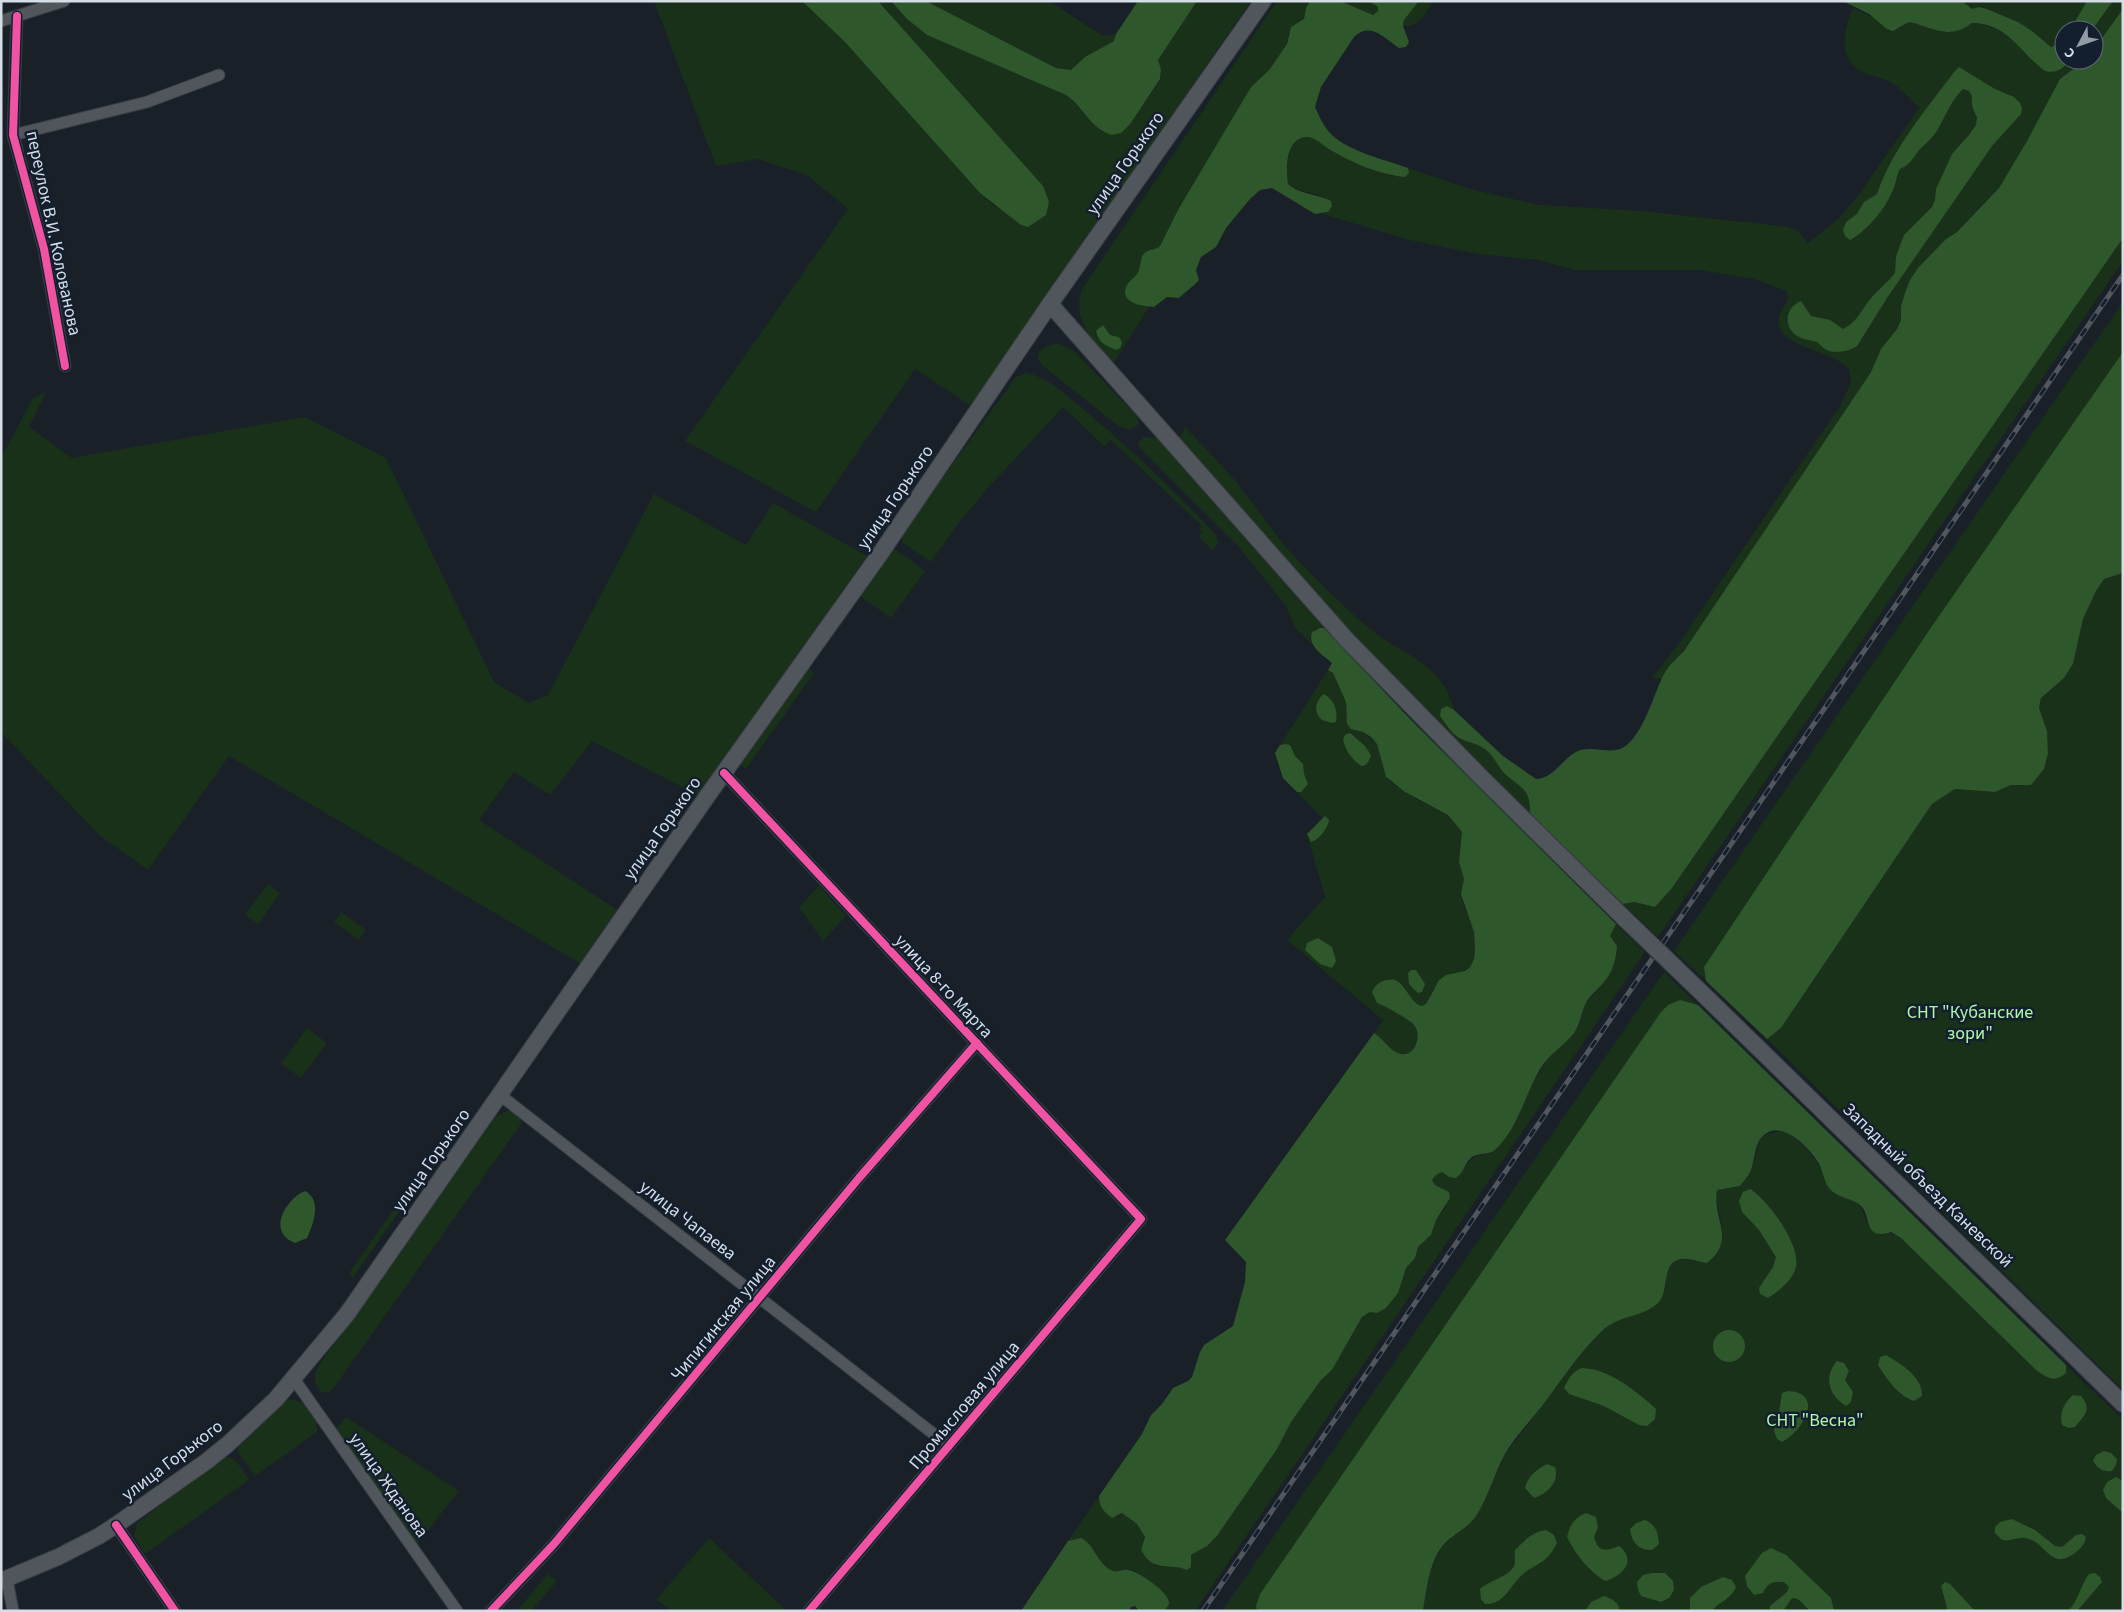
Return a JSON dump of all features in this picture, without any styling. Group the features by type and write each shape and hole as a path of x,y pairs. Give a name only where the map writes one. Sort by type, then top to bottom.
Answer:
{"main road":[{"name":"улица Горького","path":"4,1580 58,1557 116,1526 186,1477 228,1444 276,1399 347,1314 724,773 880,554 1050,304 1263,1"},
{"name":"Западный объезд Каневской","path":"1050,304 1346,639 1419,715 1626,920 2123,1404"}],"street":[{"path":"1,21 64,1"},
{"name":"переулок В.И. Колованова","path":"16,16 13,135 44,249 65,366"},
{"path":"13,135 147,102 219,75"},
{"name":"улица 8-го Марта","path":"724,773 1141,1219"},
{"name":"Чипигинская улица","path":"491,1611 554,1544 859,1178 977,1043"},
{"name":"улица Чапаева","path":"500,1096 949,1446"},
{"name":"Промысловая улица","path":"809,1611 1141,1219"},
{"name":"улица Жданова","path":"294,1379 457,1611"},
{"path":"116,1526 175,1611"},
{"path":"4,1580 12,1611"}],"green space":[{"path":"654,1 802,1 845,42 980,193 998,209 889,12 878,1 891,1 907,19 927,35 1066,95 1093,124 1104,132 1131,123 1160,80 1161,69 1158,60 1197,1 1251,1 971,406 915,369 816,512 685,441 848,209 807,175 757,159 716,166"},
{"path":"802,1 878,1 1043,186 1049,202 1046,215 1028,227 1021,225 980,193 845,42"},
{"path":"891,1 926,1 1056,68 1071,70 1085,57 1114,41 1116,34 1138,1 1197,1 1158,60 1161,69 1160,79 1131,123 1121,133 1112,135 1097,127 1066,95 927,35 907,19"},
{"path":"926,1 1049,1 1103,36 1116,34 1114,41 1085,57 1071,70 1056,68"},
{"path":"1277,1 1310,1 1306,8 1304,19 1288,35 1287,44 1280,55 1270,69 1251,87 1179,208 1160,246 1157,249 1146,252 1137,274 1142,306 1149,307 1113,364 1092,339 1082,321 1079,300 1082,289"},
{"path":"1310,1 1340,1 1373,15 1378,11 1378,7 1369,1 1418,2 1404,20 1403,26 1409,42 1406,47 1399,48 1383,36 1372,31 1360,32 1354,37 1321,87 1315,107 1326,128 1338,140 1357,150 1408,168 1409,173 1405,177 1376,171 1346,159 1312,138 1298,139 1290,149 1288,156 1288,184 1297,190 1331,201 1332,206 1328,212 1315,214 1272,188 1260,190 1226,228 1216,247 1201,257 1196,270 1199,280 1194,285 1179,298 1167,297 1154,307 1133,303 1126,296 1125,291 1128,283 1139,271 1142,256 1146,252 1160,246 1179,208 1251,87 1270,69 1287,44 1291,27 1304,19 1306,8"},
{"path":"1340,1 1369,1 1378,6 1378,11 1373,15"},
{"path":"1418,1 1433,1 1418,22 1409,26 1403,26 1407,14"},
{"path":"1843,1 1962,1 1972,9 1979,7 1987,9 2018,22 2051,47 2054,46 2054,70 2059,70 2053,72 2045,71 2005,34 1984,24 1972,23 1955,31 1948,32 1909,22 1893,31 1887,29 1869,14"},
{"path":"1962,1 2087,1 2076,20 2054,20 2054,46 2051,47 2018,22 1987,9 1979,7 1972,10"},
{"path":"2087,1 2113,1 2099,20 2076,20"},
{"path":"2113,1 2123,1 2123,9 2104,35 2104,20 2099,20"},
{"path":"1853,8 1898,29 1909,22 1948,32 1963,28 1971,23 1983,24 2003,33 2021,47 2045,71 2072,70 2060,79 1999,188 1957,232 1946,239 1910,280 1901,306 1901,320 1897,329 1881,349 1871,372 1684,651 1672,663 1662,679 1652,678 1677,646 1840,406 1851,382 1849,369 1839,361 1797,343 1786,336 1779,327 1779,315 1788,300 1787,291 1754,279 1701,270 1575,270 1539,260 1478,254 1410,240 1323,214 1328,212 1322,196 1292,188 1288,184 1289,154 1296,141 1309,137 1346,158 1391,176 1409,173 1408,168 1470,189 1539,205 1642,211 1788,227 1799,233 1807,244 1838,219 1857,197 1919,108 1894,84 1855,68 1849,61 1846,53 1845,35"},
{"path":"2123,9 2123,238 1672,888 1655,907 1634,902 1623,904 1530,815 1529,800 1524,790 1505,774 1489,752 1480,746 1461,739 1452,732 1440,716 1441,709 1447,706 1454,710 1503,756 1536,779 1553,772 1576,752 1588,749 1619,749 1631,741 1643,724 1666,671 1684,651 1871,372 1881,349 1897,329 1901,320 1901,306 1905,293 1910,280 1918,268 1946,239 1957,232 1999,188 2060,79 2072,70 2104,70 2104,35"},
{"path":"1959,67 1995,89 2014,97 2020,103 2022,108 2021,114 1992,146 1887,298 1857,346 1834,352 1825,349 1816,342 1799,337 1790,329 1788,324 1789,313 1795,304 1801,301 1811,316 1830,320 1843,329 1856,319 1872,297 1895,273 1896,256 1904,235 1932,207 1936,189 1952,154 1976,125 1977,117 1969,91 1963,89 1952,103 1934,135 1909,163 1900,169 1889,199 1875,219 1850,240 1845,236 1843,230 1846,222 1857,214 1864,202 1877,194 1891,161 1921,115"},
{"path":"2123,238 2123,261 1658,937 1623,904 1634,902 1649,906 1672,888"},
{"path":"2123,302 2123,361 1704,967 1706,981 1674,951"},
{"path":"1103,325 1110,335 1120,339 1122,343 1120,348 1116,350 1103,344 1099,339 1096,331"},
{"path":"1059,344 1074,351 1137,416 1139,424 1130,430 1120,427 1043,366 1038,359 1042,349"},
{"path":"2123,352 2123,573 2104,579 2096,591 2083,619 2073,664 2064,678 2041,698 2039,708 2047,731 2048,753 2044,769 2031,785 2011,785 1995,792 1955,789 1932,804 1781,1028 1767,1039 1706,981 1704,967 1932,626"},
{"path":"1025,373 1049,382 1063,392 1151,470 1216,535 1218,543 1213,551 1198,536 1202,532 1200,529 1202,526 1111,440 1104,446 1063,407 986,490 957,525 931,562 903,543 901,535 1016,377"},
{"path":"46,392 29,427 72,458 305,417 386,458 494,682 529,703 548,695 654,494 746,545 773,503 867,556 698,795 592,741 550,795 514,772 479,820 619,911 583,965 229,756 148,870 99,835 1,732 1,458 33,398"},
{"path":"1185,427 1232,477 1293,555 1321,584 1370,629 1431,670 1441,681 1454,710 1446,706 1440,716 1455,735 1489,752 1503,771 1524,790 1529,800 1530,815 1394,681 1179,438"},
{"path":"1144,437 1157,438 1324,628 1315,629 1310,637 1312,644 1296,629 1285,605 1239,547 1139,447 1138,443"},
{"path":"893,550 896,550 925,571 891,618 859,595"},
{"name":"СНТ \"Кубанские зори\"","path":"2123,573 2123,1390 1767,1039 1781,1028 1932,804 1955,789 1995,792 2011,785 2031,785 2047,731 2039,708 2041,698 2064,678 2073,664 2083,619 2096,591 2104,579"},
{"path":"1324,628 1411,720 1616,924 1610,936 1617,946 1617,951 1610,974 1587,1001 1574,1033 1540,1069 1516,1121 1504,1141 1493,1151 1472,1157 1456,1178 1449,1177 1442,1172 1432,1180 1435,1185 1449,1192 1450,1198 1436,1220 1431,1235 1418,1247 1415,1258 1406,1268 1398,1293 1386,1308 1377,1313 1370,1312 1362,1317 1332,1370 1321,1380 1291,1422 1277,1449 1217,1536 1207,1546 1191,1555 1191,1567 1187,1570 1157,1565 1151,1562 1141,1550 1145,1537 1137,1524 1122,1513 1112,1518 1103,1509 1099,1496 1142,1434 1151,1415 1162,1404 1173,1388 1192,1377 1204,1345 1233,1326 1245,1282 1246,1262 1225,1240 1374,1033 1398,1053 1409,1053 1415,1046 1418,1035 1414,1025 1397,1013 1377,1003 1372,992 1374,988 1384,981 1398,981 1413,1000 1422,1006 1426,1004 1439,980 1446,975 1465,971 1470,967 1474,959 1474,932 1461,894 1464,879 1459,862 1462,832 1448,815 1405,792 1386,777 1377,744 1371,737 1363,732 1351,729 1347,724 1346,702 1333,673 1328,670 1332,663 1317,650 1312,642 1312,632"},
{"path":"808,668 814,673 746,769 739,764"},
{"path":"1328,670 1333,673 1346,702 1347,719 1352,729 1363,732 1377,744 1386,777 1390,782 1416,799 1448,815 1462,832 1459,862 1464,879 1462,900 1474,931 1474,959 1470,967 1433,989 1426,1004 1422,1006 1411,999 1397,981 1391,980 1383,981 1377,1003 1407,1019 1414,1025 1418,1035 1417,1041 1409,1053 1398,1053 1388,1046 1374,1033 1383,1020 1287,940 1325,897 1307,834 1322,818 1283,778 1275,753"},
{"path":"1324,694 1334,706 1336,722 1332,723 1322,720 1317,714 1317,703"},
{"path":"1350,733 1365,746 1371,755 1365,765 1361,766 1357,763 1346,748 1343,739 1345,735"},
{"path":"1280,745 1290,745 1295,756 1303,764 1308,784 1301,792 1297,792 1283,778 1275,753"},
{"path":"1325,816 1329,820 1327,827 1320,836 1311,842 1307,834"},
{"path":"268,884 280,893 258,924 245,915"},
{"path":"819,886 846,916 823,941 799,907"},
{"path":"341,912 366,930 359,940 334,922"},
{"path":"1616,924 1645,952 1195,1611 1165,1611 1169,1604 1168,1599 1153,1583 1133,1571 1115,1572 1110,1570 1098,1560 1090,1546 1068,1541 1099,1496 1099,1503 1118,1517 1122,1513 1137,1524 1144,1533 1143,1554 1157,1566 1181,1567 1187,1570 1191,1556 1217,1536 1277,1449 1291,1422 1321,1380 1332,1370 1362,1317 1370,1312 1403,1278 1406,1268 1415,1258 1418,1247 1431,1235 1436,1220 1446,1207 1443,1188 1435,1185 1432,1180 1442,1172 1449,1177 1465,1167 1476,1156 1488,1154 1516,1121 1532,1085 1550,1054 1578,1027 1585,1004 1605,981 1610,936"},
{"path":"1318,938 1332,947 1336,961 1332,968 1320,964 1305,950 1307,943"},
{"path":"1411,970 1416,970 1425,984 1422,992 1418,993 1409,984 1408,973"},
{"path":"1664,972 1698,1005 1679,1003 1669,1006 1661,1012 1260,1594 1256,1606 1257,1611 1222,1611"},
{"path":"1680,1000 1698,1005 2066,1365 2066,1373 2055,1379 2037,1371 1901,1238 1891,1232 1882,1234 1872,1231 1862,1207 1829,1188 1815,1157 1802,1143 1786,1133 1769,1132 1759,1141 1751,1170 1740,1186 1717,1190 1716,1201 1722,1237 1721,1246 1716,1254 1707,1263 1684,1259 1674,1262 1670,1266 1664,1292 1658,1303 1652,1308 1608,1326 1585,1349 1509,1448 1476,1516 1445,1543 1435,1558 1423,1611 1257,1611 1256,1606 1260,1594 1661,1012 1668,1005"},
{"path":"307,1028 327,1043 301,1078 281,1063"},
{"path":"508,1111 514,1111 520,1116 521,1124 333,1389 328,1393 322,1392 317,1386 315,1379 319,1365 496,1116"},
{"name":"СНТ \"Весна\"","path":"1785,1131 1809,1152 1838,1195 1854,1201 1861,1207 1867,1223 1901,1238 2037,1371 2066,1373 2066,1365 2123,1420 2123,1611 1423,1611 1429,1576 1436,1558 1444,1544 1475,1518 1506,1453 1581,1354 1602,1331 1618,1319 1650,1310 1665,1289 1666,1273 1674,1262 1682,1259 1707,1263 1722,1225 1716,1200 1717,1190 1740,1186 1754,1164 1762,1138 1774,1132"},
{"path":"413,1186 416,1187 352,1279 350,1272 408,1189"},
{"path":"1750,1189 1765,1203 1782,1224 1796,1258 1796,1267 1789,1281 1768,1298 1760,1294 1759,1288 1773,1267 1776,1257 1759,1230 1742,1212 1739,1201 1743,1192"},
{"path":"305,1191 310,1195 315,1206 314,1219 307,1238 295,1243 286,1238 280,1224 282,1216 291,1201"},
{"path":"1729,1330 1741,1334 1745,1346 1741,1358 1729,1362 1717,1358 1713,1346 1717,1334"},
{"path":"1886,1355 1915,1377 1919,1383 1922,1396 1914,1401 1902,1395 1893,1386 1878,1365 1880,1357"},
{"path":"1837,1361 1844,1363 1849,1371 1845,1380 1853,1392 1851,1402 1846,1406 1835,1397 1830,1386 1830,1373"},
{"path":"1582,1368 1603,1372 1631,1388 1656,1409 1655,1419 1647,1426 1639,1425 1604,1406 1569,1394 1564,1388 1573,1373"},
{"path":"1788,1391 1799,1393 1806,1398 1808,1405 1807,1414 1797,1430 1782,1442 1777,1439 1774,1431 1775,1419 1779,1412 1782,1393"},
{"path":"2073,1395 2081,1396 2085,1401 2087,1409 2075,1427 2069,1428 2062,1425 2061,1416 2067,1401"},
{"path":"286,1400 293,1400 304,1404 313,1413 317,1432 255,1476 238,1452 238,1447"},
{"path":"346,1417 459,1491 417,1544 336,1429"},
{"path":"2104,1451 2111,1453 2117,1459 2112,1471 2101,1469 2093,1461 2096,1455"},
{"path":"225,1457 233,1459 249,1480 145,1554 134,1536 137,1523"},
{"path":"1547,1464 1555,1467 1556,1478 1548,1490 1534,1498 1525,1488 1526,1484 1533,1474"},
{"path":"2116,1477 2123,1481 2122,1512 2106,1498 2103,1490 2107,1482"},
{"path":"1586,1513 1596,1517 1598,1527 1594,1537 1598,1546 1606,1550 1619,1546 1627,1557 1626,1567 1622,1572 1605,1581 1583,1562 1567,1537 1573,1522"},
{"path":"2012,1519 2035,1530 2055,1546 2062,1547 2076,1535 2082,1534 2086,1537 2082,1546 2075,1553 2066,1558 2059,1559 2048,1554 2032,1540 2022,1538 2002,1540 1995,1533 1995,1527 2000,1522"},
{"path":"1645,1520 1656,1529 1658,1536 1659,1544 1652,1550 1643,1549 1636,1545 1631,1534 1630,1529 1636,1523"},
{"path":"1546,1530 1554,1535 1557,1543 1553,1551 1544,1560 1525,1572 1501,1599 1491,1604 1485,1604 1481,1599 1480,1589 1512,1570 1515,1564 1515,1550 1533,1535"},
{"path":"709,1538 786,1610 673,1611 656,1600"},
{"path":"1081,1538 1089,1544 1109,1569 1114,1571 1133,1571 1160,1589 1168,1599 1169,1604 1165,1611 1139,1611 1135,1606 1131,1607 1129,1611 1021,1611 1068,1541"},
{"path":"1771,1548 1786,1555 1831,1598 1834,1611 1810,1611 1798,1599 1792,1598 1783,1611 1770,1611 1770,1606 1787,1592 1789,1587 1784,1582 1774,1582 1766,1587 1763,1593 1754,1595 1747,1586 1745,1576 1762,1553"},
{"path":"1665,1573 1673,1581 1674,1590 1669,1598 1661,1602 1641,1596 1638,1590 1637,1582 1643,1575"},
{"path":"2095,1573 2102,1582 2077,1611 2068,1611 2075,1602 2089,1574"},
{"path":"548,1574 557,1581 531,1611 519,1611 518,1609"},
{"path":"1723,1577 1732,1580 1736,1587 1731,1595 1712,1611 1690,1611 1690,1598 1701,1587"},
{"path":"1945,1582 1950,1584 1975,1611 1948,1611 1941,1586"},
{"path":"1604,1596 1612,1599 1620,1611 1585,1611 1591,1602"}],"railway":[{"path":"1203,1611 2123,275"}],"cycle path":[{"path":"17,16 13,135 44,249 65,366"},
{"path":"724,773 1141,1219 809,1611"},
{"path":"491,1611 554,1544 859,1178 977,1043"},
{"path":"116,1525 175,1611"}]}
